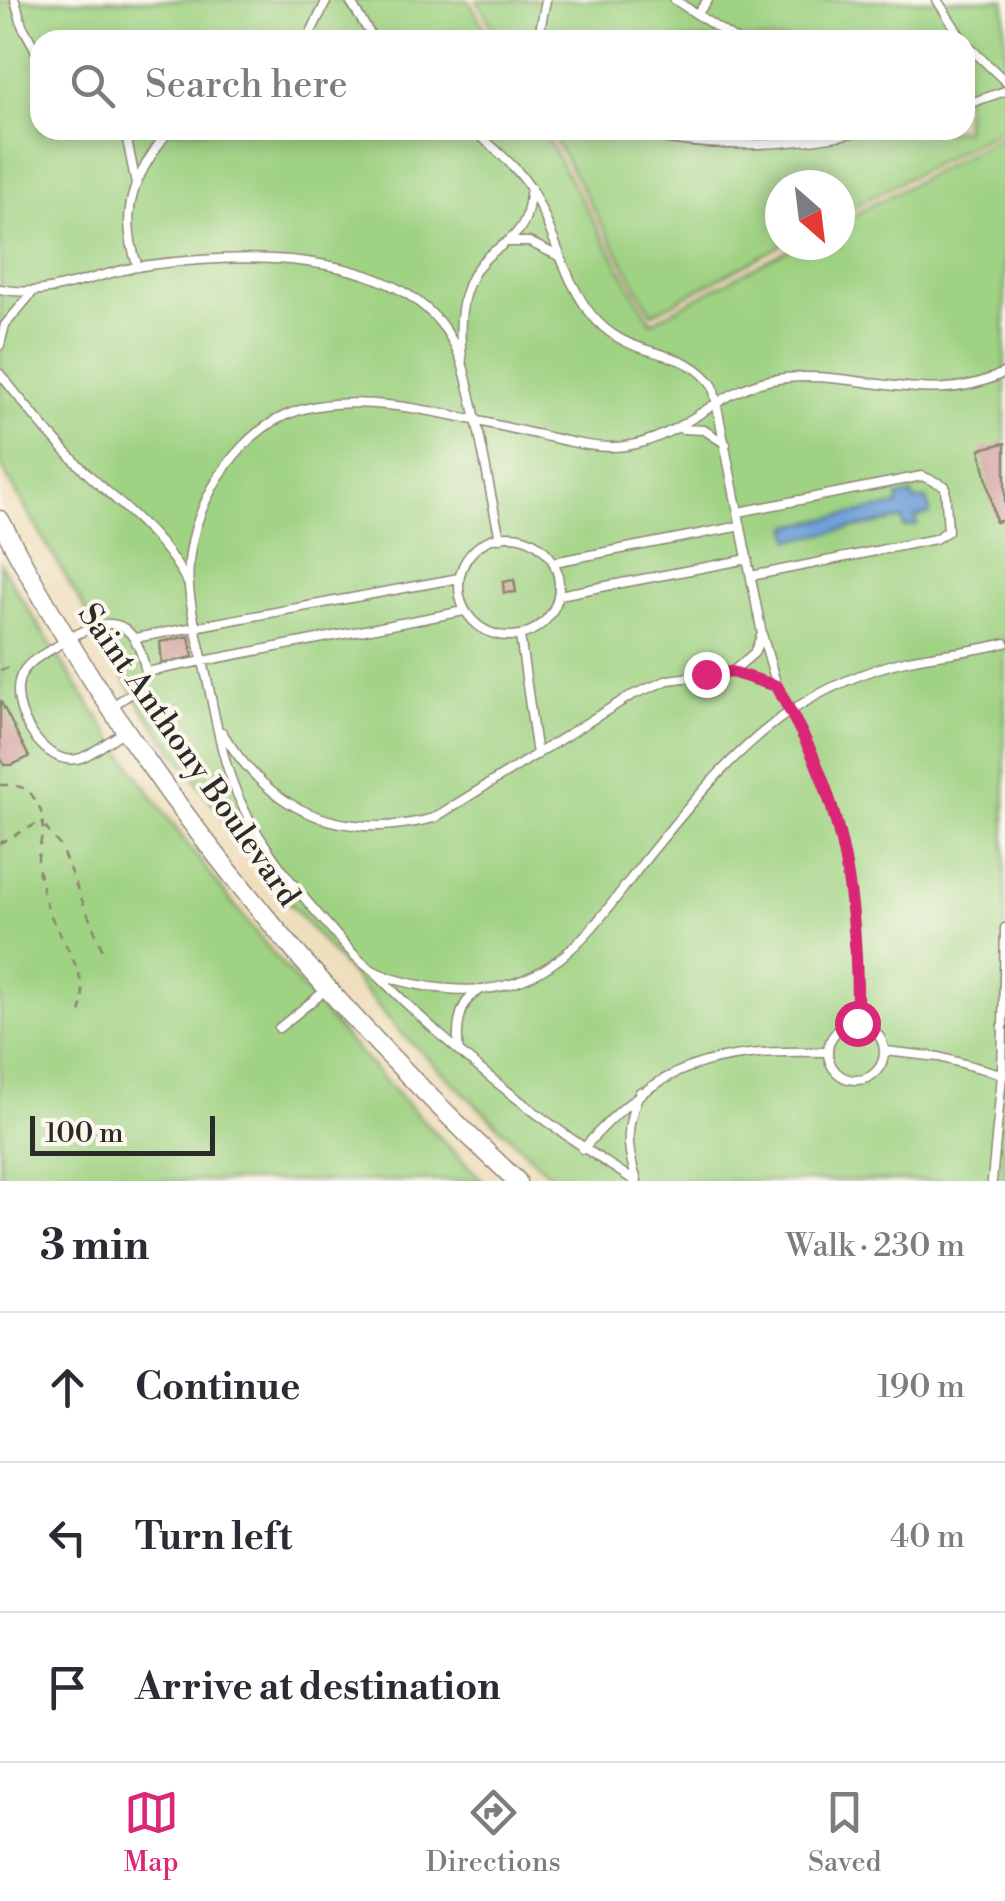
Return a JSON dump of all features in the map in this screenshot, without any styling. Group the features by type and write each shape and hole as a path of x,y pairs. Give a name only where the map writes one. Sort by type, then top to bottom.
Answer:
{"street":[{"name":"Saint Anthony Boulevard","path":"0,520 67,640 110,707 259,911 404,1072 518,1181"}],"lane":[{"path":"15,0 30,40"},
{"path":"312,30 327,0"},
{"path":"349,0 368,30"},
{"path":"540,30 546,0"},
{"path":"675,0 721,30"},
{"path":"697,14 708,0"},
{"path":"937,0 957,30"},
{"path":"975,51 1005,80"},
{"path":"975,102 1005,91"},
{"path":"127,140 136,185"},
{"path":"138,267 126,216 136,185 164,140"},
{"path":"484,140 531,188 593,318 614,338 648,354 680,359 702,370 719,403 762,634 777,686 816,762 834,816 852,894 858,952 857,1023"},
{"path":"672,140 778,140"},
{"path":"500,538 462,364 458,326 462,300 490,254 509,242 525,220 531,188"},
{"path":"509,242 552,249 563,259"},
{"path":"0,289 32,292 138,267 208,260 287,261 350,270 393,282 421,301 446,330 462,364"},
{"path":"0,345 5,325 32,292"},
{"path":"636,1181 584,1149 459,1052 316,911 263,844 225,765 188,582 191,542 213,487 243,445 284,416 331,404 382,406 577,444 624,446 682,429 719,403 764,380 804,375 922,392 986,382 1005,372"},
{"path":"0,374 88,474 142,519 171,552 188,582"},
{"path":"682,429 704,430 726,444"},
{"path":"739,512 922,476 944,486 950,517 948,530 935,539 751,576"},
{"path":"554,562 742,526"},
{"path":"500,538 533,542 554,562 559,595 544,624 520,636 488,633 464,611 458,578 474,549 500,538"},
{"path":"559,595 748,559"},
{"path":"136,638 196,630 458,578"},
{"path":"110,707 134,692 146,672 464,611"},
{"path":"127,730 80,758 51,752 35,737 21,711 18,686 25,668 85,628 110,622 129,628 146,672"},
{"path":"732,672 754,652 762,634"},
{"path":"520,636 538,755"},
{"path":"459,1052 461,1012 469,996 521,982 559,961 594,930 700,792 790,712 849,680 903,662 1005,643"},
{"path":"217,724 242,765 261,786 295,808 336,823 372,828 434,818 630,696 668,680 732,672 777,686"},
{"path":"992,1181 1004,1075 1005,928"},
{"path":"374,972 431,986 483,990"},
{"path":"278,1028 327,989"},
{"path":"857,1023 874,1029 885,1051 877,1072 863,1080 847,1080 835,1072 827,1052 830,1039 843,1026 857,1023"},
{"path":"885,1051 939,1058 1004,1075"},
{"path":"584,1149 640,1092 670,1074 704,1062 752,1054 827,1052"},
{"path":"636,1181 626,1147 628,1117 640,1092"}],"path":[{"path":"0,670 25,668"},
{"path":"0,784 16,784 32,795 45,826 60,846 104,954"},
{"path":"0,843 43,820"},
{"path":"45,826 38,865 48,908 77,974 80,1013"}],"green space":[{"path":"0,0 469,0 486,30 30,30 30,140 548,140 651,322 768,260 855,260 855,214 1005,134 1005,1181 556,1181 400,1032 272,883 142,708 0,464"},
{"path":"477,0 1005,0 1005,127 855,206 855,170 765,170 765,254 652,314 555,140 975,140 975,30 494,30"},
{"path":"0,563 108,732 221,888 344,1036 483,1181 0,1181"}],"water":[{"path":"912,494 914,501 927,499 930,514 916,517 917,525 904,527 902,519 791,540 789,526 898,505 897,497"}],"building":[{"path":"1005,443 1005,520 996,522 980,449"},
{"path":"514,580 516,592 504,593 503,582"},
{"path":"189,636 193,657 162,664 160,642"},
{"path":"0,700 29,757 12,765 4,765 0,757"}],"route":[{"path":"706,674 732,672 777,686 816,762 834,816 852,894 858,952 857,1023"}]}
